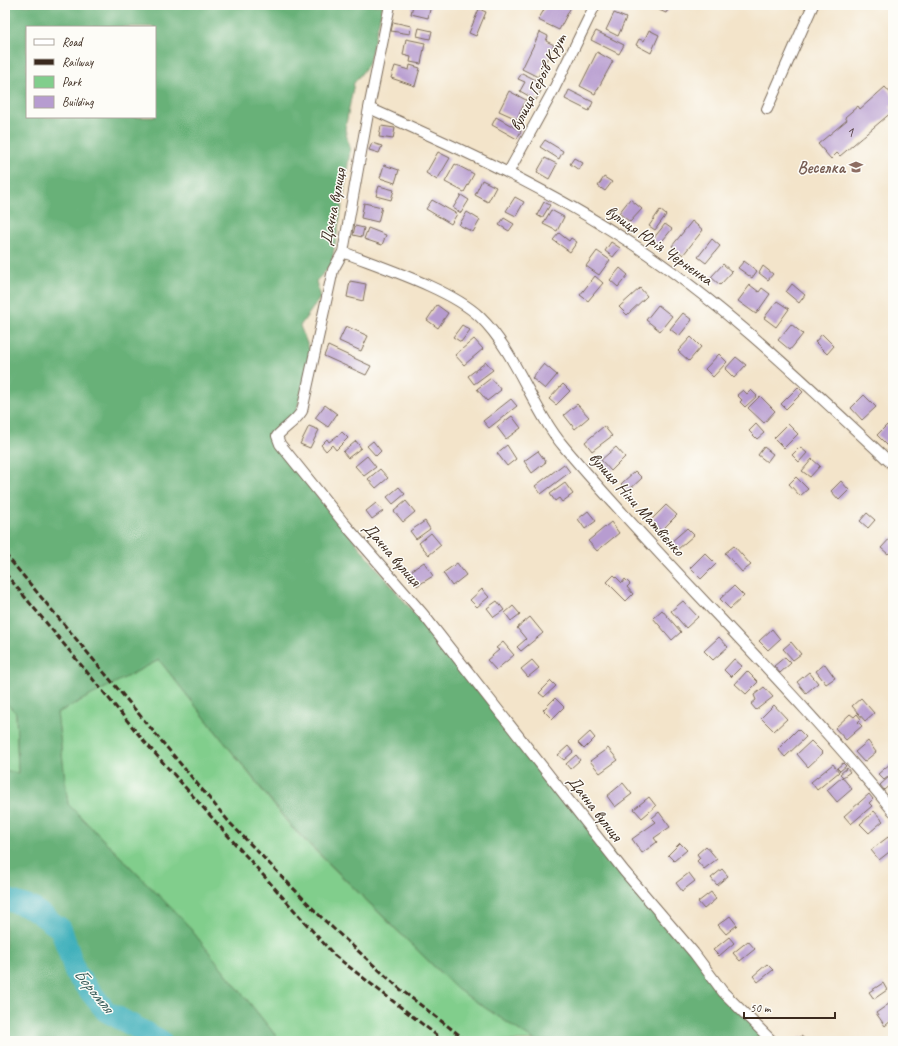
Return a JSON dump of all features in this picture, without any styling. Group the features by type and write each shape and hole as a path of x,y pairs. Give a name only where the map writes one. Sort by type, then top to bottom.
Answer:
{"street":[{"name":"Дачна вулиця","path":"390,5 369,108 343,252 333,270 302,412 297,420 284,428 277,436 280,444 343,522 424,614 624,871 694,953 723,992 772,1041"},
{"name":"вулиця Героїв Крут","path":"508,173 554,89 595,5"},
{"path":"767,109 813,5"},
{"name":"вулиця Юрія Черненка","path":"369,108 508,173 574,207 634,245 686,282 727,314 893,465"},
{"name":"вулиця Ніни Матвієнко","path":"343,252 421,283 462,304 479,316 500,342 551,429 563,446 640,534 779,680 893,811"}],"green space":[{"path":"5,5 383,5 368,65 354,83 345,129 350,150 331,266 316,281 320,298 300,326 311,353 296,414 276,428 273,442 767,1041 535,1041 457,989 292,827 159,660 57,713 68,804 185,922 280,1041 5,1041 5,770 18,773 16,713 5,702"},
{"path":"159,660 292,828 457,989 535,1041 280,1041 185,922 68,804 57,713"},
{"path":"5,702 16,713 18,774 5,770"}],"building":[{"path":"413,5 431,5 428,18 411,14"},
{"path":"540,5 572,5 559,30 538,20 545,8"},
{"path":"662,5 671,5 666,13 659,10"},
{"path":"479,9 486,12 476,36 469,33"},
{"path":"614,13 626,18 618,36 606,30"},
{"path":"393,22 411,26 410,34 391,31"},
{"path":"419,28 432,31 430,39 417,36"},
{"path":"649,30 659,35 651,53 636,45 639,39 644,41"},
{"path":"596,31 624,45 619,54 591,40"},
{"path":"540,32 548,36 546,41 554,45 538,77 522,69"},
{"path":"406,39 425,43 421,64 410,62 411,57 403,55"},
{"path":"597,52 613,61 595,94 580,86"},
{"path":"410,65 420,68 415,86 391,78 395,66 409,70"},
{"path":"522,73 540,82 537,89 541,91 536,100 520,91 525,82 518,79"},
{"path":"885,87 893,96 893,104 890,107 893,111 840,156 837,153 831,159 818,144 847,120 845,117 858,106 860,109"},
{"path":"569,90 593,102 589,111 565,99"},
{"path":"509,91 526,100 517,119 499,111"},
{"path":"496,117 521,131 517,139 492,125"},
{"path":"381,126 395,128 393,139 379,137"},
{"path":"545,140 563,151 559,159 540,147"},
{"path":"372,143 382,146 379,153 369,150"},
{"path":"438,152 450,158 437,180 426,173"},
{"path":"545,158 557,164 549,179 537,172"},
{"path":"574,158 583,163 579,170 570,164"},
{"path":"455,164 474,174 464,192 445,182"},
{"path":"384,165 399,170 395,183 380,178"},
{"path":"604,177 612,182 605,191 598,186"},
{"path":"482,180 496,187 488,202 475,195"},
{"path":"379,186 394,190 391,200 376,196"},
{"path":"461,195 469,200 461,213 453,208"},
{"path":"515,197 524,202 516,216 506,211"},
{"path":"630,199 642,209 630,222 619,213"},
{"path":"432,200 457,214 451,224 426,209"},
{"path":"544,202 550,205 542,218 537,215"},
{"path":"364,203 382,207 378,222 361,218"},
{"path":"551,210 564,217 557,231 543,224"},
{"path":"660,210 666,215 655,230 649,226"},
{"path":"467,212 480,220 473,232 459,225"},
{"path":"504,218 514,224 509,231 499,225"},
{"path":"692,221 703,230 683,255 672,246"},
{"path":"665,224 672,229 659,245 653,239"},
{"path":"355,226 364,228 362,237 353,235"},
{"path":"368,228 386,235 382,245 364,239"},
{"path":"559,233 569,241 571,238 577,242 570,252 553,240"},
{"path":"712,239 720,246 706,263 698,257"},
{"path":"611,242 620,248 613,257 605,251"},
{"path":"597,251 610,260 599,275 586,266"},
{"path":"744,261 757,271 752,278 738,268"},
{"path":"723,264 732,272 720,285 711,277"},
{"path":"763,266 773,274 768,280 759,273"},
{"path":"620,268 628,275 618,287 610,280"},
{"path":"595,276 603,283 588,301 580,295"},
{"path":"350,281 366,284 363,301 347,297"},
{"path":"792,284 805,295 799,303 786,292"},
{"path":"750,285 759,292 762,288 770,294 756,314 738,301"},
{"path":"640,288 647,296 627,315 619,307"},
{"path":"777,301 789,309 776,327 764,318"},
{"path":"437,305 448,313 438,328 427,320"},
{"path":"658,305 672,316 660,331 646,320"},
{"path":"683,313 692,320 679,336 670,329"},
{"path":"791,324 803,334 790,350 778,340"},
{"path":"462,325 470,330 461,342 453,337"},
{"path":"346,326 368,336 361,351 339,341"},
{"path":"822,334 834,346 827,354 815,342"},
{"path":"691,337 701,347 689,361 678,351"},
{"path":"474,339 483,349 464,365 455,355"},
{"path":"328,346 371,366 366,375 324,356"},
{"path":"719,354 727,362 713,377 705,369"},
{"path":"736,357 746,365 734,378 725,369"},
{"path":"486,362 493,370 474,384 468,376"},
{"path":"544,364 557,375 545,389 532,378"},
{"path":"491,378 501,390 487,401 477,389"},
{"path":"563,384 570,391 556,405 549,399"},
{"path":"798,387 803,392 786,409 781,404"},
{"path":"743,390 747,394 751,390 757,396 745,407 740,402 742,400 737,395"},
{"path":"864,395 876,407 862,420 851,408"},
{"path":"760,396 775,411 764,423 748,408"},
{"path":"511,399 517,406 489,428 483,421"},
{"path":"577,404 589,417 575,429 564,415"},
{"path":"325,405 337,414 328,427 315,418"},
{"path":"512,416 521,428 506,439 497,427"},
{"path":"756,424 764,433 757,439 749,431"},
{"path":"788,424 798,434 784,448 774,438"},
{"path":"887,425 893,431 893,451 877,435"},
{"path":"309,426 319,430 310,448 300,444"},
{"path":"604,426 612,436 592,451 585,442"},
{"path":"342,432 348,438 336,450 332,445 326,451 321,445 327,439 329,442"},
{"path":"356,441 361,448 348,458 343,452"},
{"path":"373,441 381,451 376,456 367,446"},
{"path":"507,445 516,459 507,466 497,453"},
{"path":"616,447 625,457 611,471 601,460"},
{"path":"764,447 773,454 767,462 758,455"},
{"path":"800,447 807,453 799,462 792,455"},
{"path":"538,451 546,462 532,473 524,461"},
{"path":"367,456 376,467 364,476 355,466"},
{"path":"812,459 820,466 810,477 802,471"},
{"path":"564,464 570,472 541,494 535,486"},
{"path":"380,469 388,478 376,488 368,479"},
{"path":"635,471 642,478 628,491 621,484"},
{"path":"796,477 808,489 800,496 789,484"},
{"path":"841,481 849,490 839,500 831,491"},
{"path":"565,483 573,494 562,502 559,498 555,501 550,494"},
{"path":"399,487 405,494 393,504 387,497"},
{"path":"406,501 415,512 403,522 394,511"},
{"path":"376,503 383,511 372,519 366,511"},
{"path":"666,505 677,515 661,531 651,520"},
{"path":"588,511 596,521 585,529 578,519"},
{"path":"867,513 875,520 868,528 860,521"},
{"path":"425,521 430,529 416,539 410,531"},
{"path":"611,522 619,533 597,551 588,541"},
{"path":"687,528 694,535 678,549 671,542"},
{"path":"431,533 441,545 429,555 419,543"},
{"path":"892,536 893,549 888,554 881,548"},
{"path":"734,546 751,565 742,572 725,553"},
{"path":"705,553 716,564 701,579 690,568"},
{"path":"424,562 433,576 417,586 408,573"},
{"path":"457,563 466,575 452,586 443,573"},
{"path":"614,575 622,583 625,579 630,584 627,587 633,594 626,601 607,582"},
{"path":"734,586 744,596 730,609 720,599"},
{"path":"482,589 489,597 477,607 470,600"},
{"path":"497,601 504,610 494,617 487,608"},
{"path":"683,601 698,617 686,628 671,611"},
{"path":"513,606 520,614 511,621 505,613"},
{"path":"662,610 681,632 672,640 653,618"},
{"path":"530,617 543,633 521,651 517,647 526,639 517,628"},
{"path":"772,629 780,639 768,650 759,641"},
{"path":"719,637 728,647 713,660 704,651"},
{"path":"503,642 514,655 496,670 487,660 499,650 496,648"},
{"path":"791,642 801,654 793,660 783,649"},
{"path":"785,657 791,663 780,673 774,666"},
{"path":"734,659 742,666 731,677 724,670"},
{"path":"532,660 539,668 528,677 521,669"},
{"path":"825,664 835,678 826,684 816,671"},
{"path":"747,671 758,682 746,694 735,684"},
{"path":"809,672 818,683 806,693 797,682"},
{"path":"551,681 556,686 544,697 539,693"},
{"path":"764,687 773,697 756,710 751,704 756,700 754,695"},
{"path":"555,698 564,707 552,719 543,710"},
{"path":"861,698 874,713 865,721 852,706"},
{"path":"774,705 787,719 774,731 761,718"},
{"path":"850,714 854,717 857,714 861,719 858,722 862,726 846,740 835,728"},
{"path":"798,729 806,737 785,757 778,749"},
{"path":"590,732 595,738 584,749 578,743"},
{"path":"811,741 823,753 808,767 797,754"},
{"path":"868,741 876,752 864,762 855,752"},
{"path":"568,746 573,752 564,760 558,755"},
{"path":"608,748 618,760 600,773 590,761"},
{"path":"576,755 580,760 570,769 566,764"},
{"path":"843,763 846,766 840,771 837,768"},
{"path":"891,763 893,766 893,773 884,780 878,774"},
{"path":"833,764 839,772 817,790 811,782"},
{"path":"847,768 850,772 843,777 840,774"},
{"path":"890,776 893,782 884,790 880,785"},
{"path":"842,777 852,789 837,802 827,790"},
{"path":"623,783 632,794 615,807 607,796"},
{"path":"869,794 873,799 869,803 872,806 851,824 844,816"},
{"path":"649,797 656,806 642,818 634,809"},
{"path":"874,811 883,821 869,833 860,824"},
{"path":"659,812 670,827 654,838 657,842 642,853 632,839 656,822 652,818"},
{"path":"888,837 893,843 893,849 879,860 871,850"},
{"path":"680,843 687,850 674,861 668,855"},
{"path":"706,846 717,859 704,869 697,861 700,858 697,854"},
{"path":"722,869 728,876 717,885 711,878"},
{"path":"689,873 695,881 682,891 676,883"},
{"path":"711,892 716,899 704,909 698,902"},
{"path":"730,916 737,925 726,934 718,925"},
{"path":"729,937 734,943 719,956 713,950"},
{"path":"748,941 755,949 740,961 733,953"},
{"path":"767,964 773,970 758,982 753,976"},
{"path":"883,983 887,990 874,999 869,992"},
{"path":"893,1001 893,1019 885,1026 876,1013"},
{"path":"801,1036 808,1041 798,1041"}],"waterway":[{"name":"Боромля","path":"5,899 32,908 61,929 76,974 106,1011 161,1041"}],"railway":[{"path":"5,554 230,823 324,920 400,989 467,1041"},
{"path":"5,573 144,741 334,955 444,1041"}],"place":[{"name":"Веселка","path":"856,167"}]}
